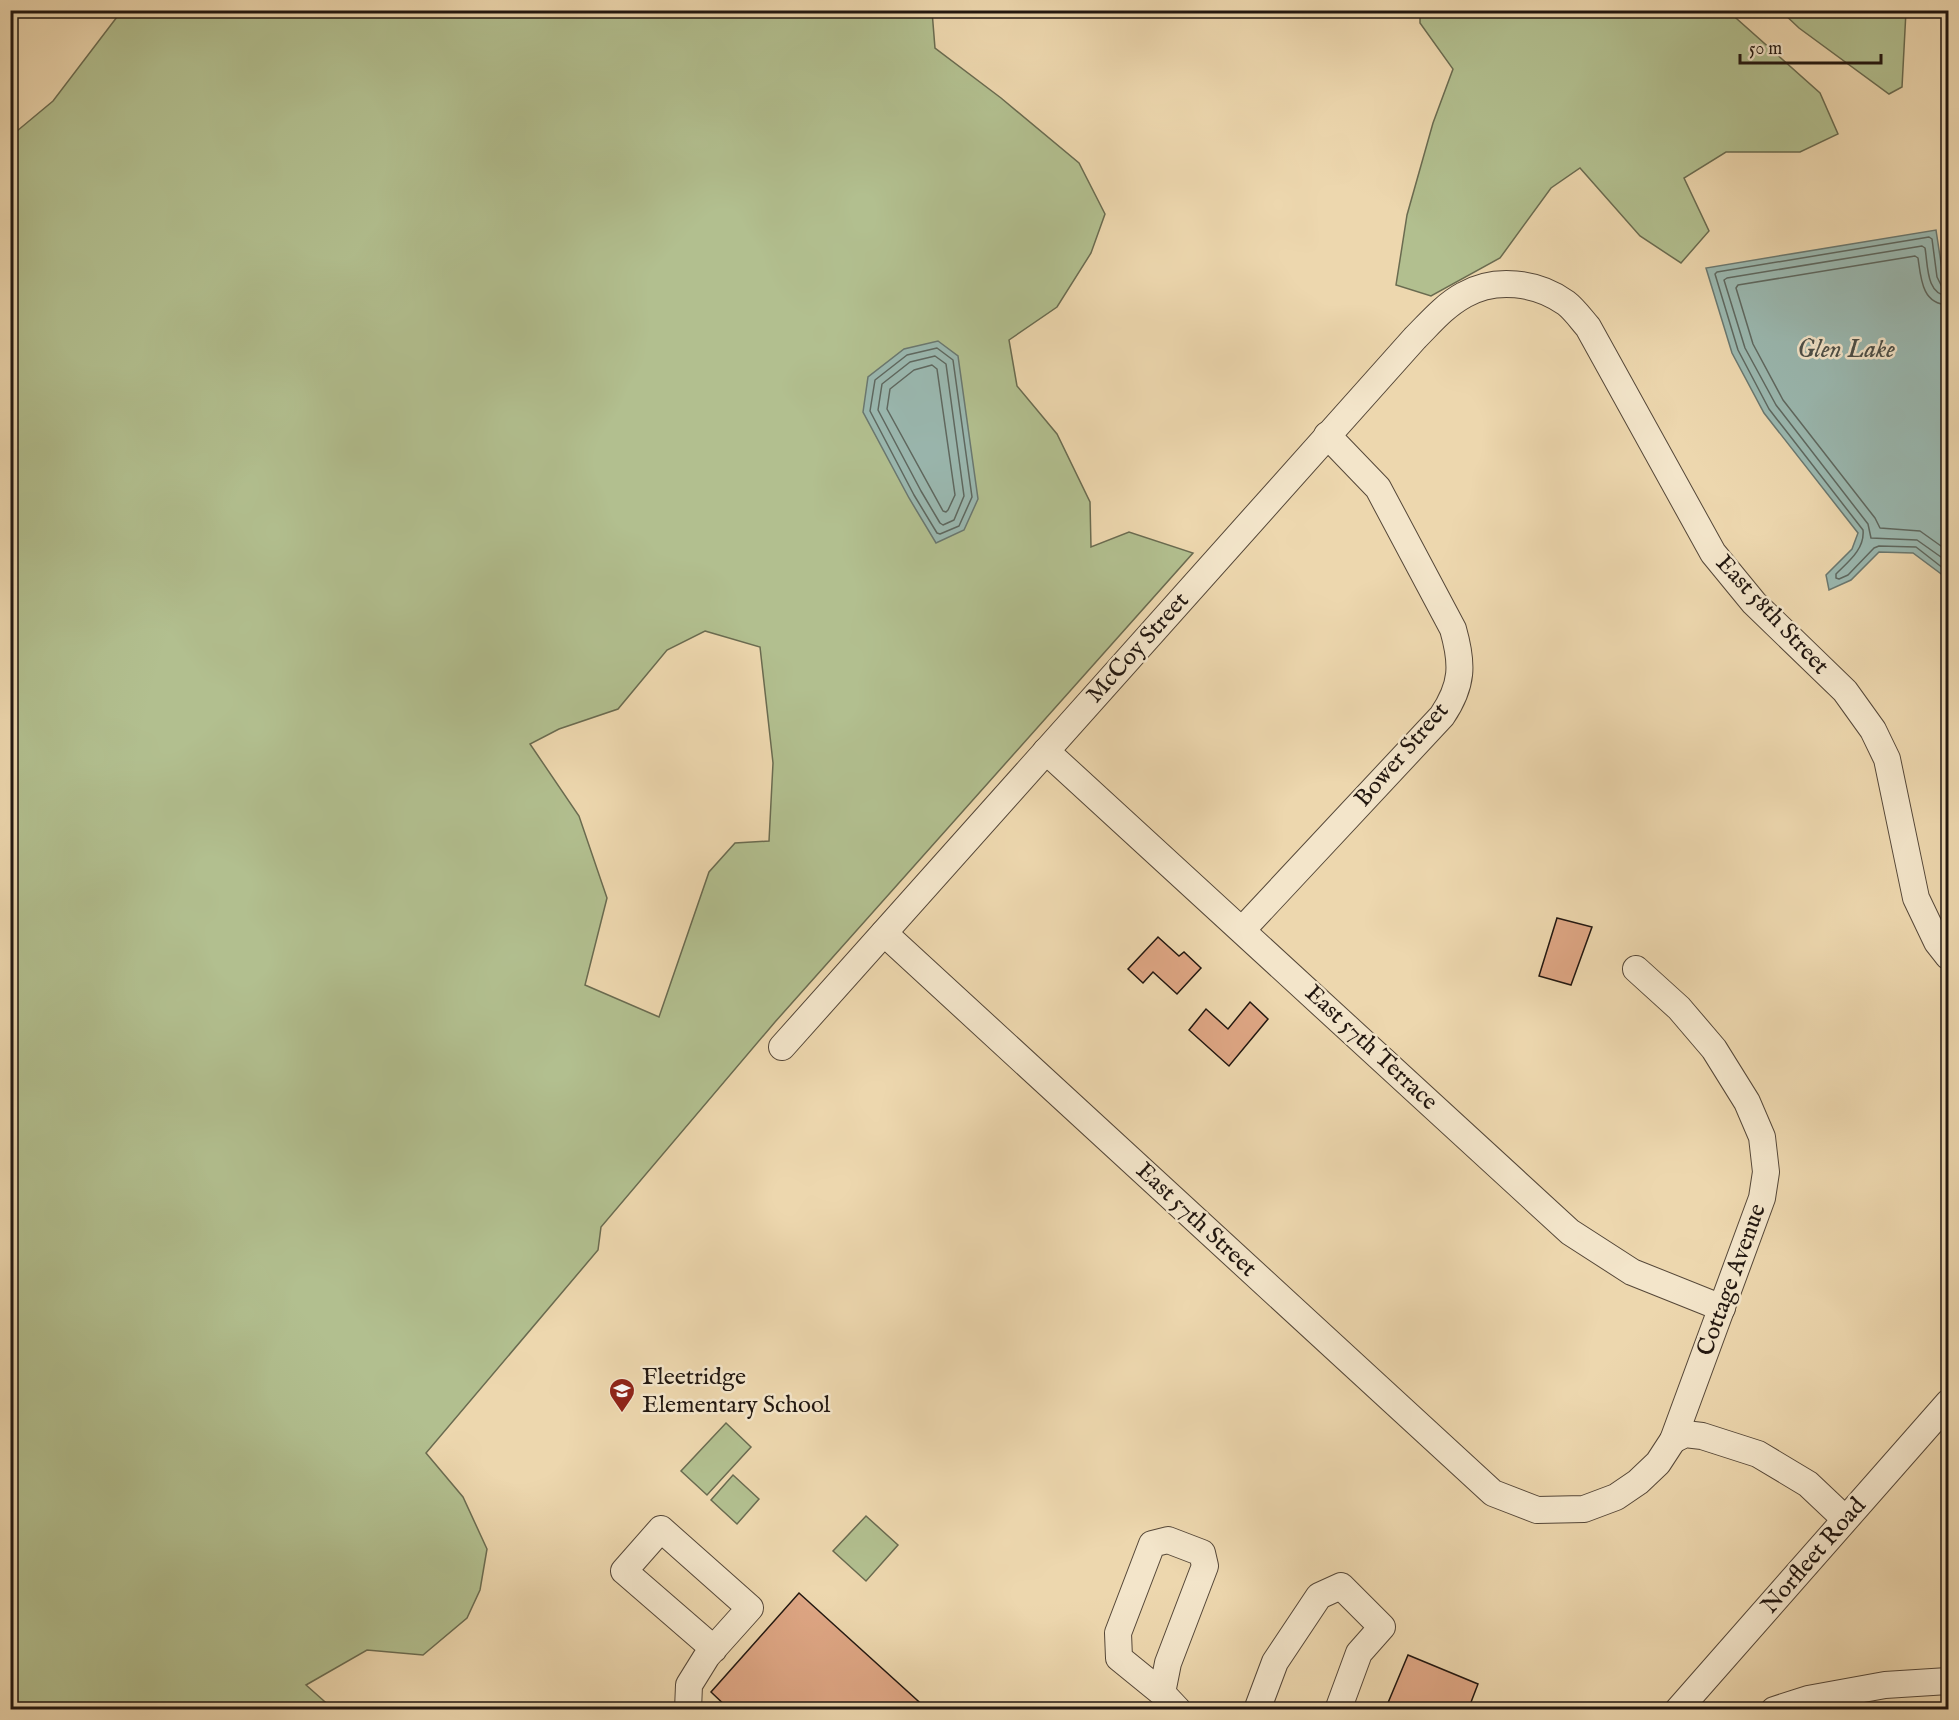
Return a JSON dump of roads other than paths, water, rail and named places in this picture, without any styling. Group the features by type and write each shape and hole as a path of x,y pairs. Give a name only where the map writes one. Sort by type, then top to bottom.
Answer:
{"street":[{"name":"McCoy Street","path":"782,1047 1327,435 1445,307 1465,294 1496,284 1515,284"},
{"name":"East 58th Street","path":"1515,284 1548,292 1568,304 1588,327 1713,553 1754,603 1845,691 1873,730 1887,759 1916,898 1937,942 1948,956"},
{"name":"Bower Street","path":"1242,929 1442,716 1451,702 1459,679 1460,654 1453,629 1378,488 1327,435"},
{"name":"East 57th Terrace","path":"1046,750 1570,1232 1632,1272 1722,1308"},
{"name":"East 57th Street","path":"884,933 1493,1493 1512,1500"},
{"name":"Cottage Avenue","path":"1512,1500 1537,1510 1584,1509 1616,1497 1658,1464 1673,1440 1762,1198 1766,1172 1762,1137 1747,1102 1714,1050 1679,1008 1636,969"},
{"name":"Norfleet Road","path":"1678,1710 1948,1403"},
{"path":"1673,1440 1685,1434 1702,1436 1758,1454 1808,1484 1845,1519"},
{"path":"688,1710 689,1685 714,1649 750,1608 661,1529 624,1571 714,1649"},
{"path":"1168,1540 1202,1553 1205,1566 1168,1663 1170,1701 1119,1658 1118,1633 1152,1544 1168,1540"},
{"path":"1257,1710 1275,1662 1319,1596 1341,1586 1382,1627 1359,1653 1338,1710"},
{"path":"1774,1710 1808,1699 1885,1685 1948,1681"}],"water":[{"name":"Glen Lake","path":"1936,230 1943,276 1948,288 1948,579 1913,553 1879,552 1851,580 1829,590 1826,575 1852,549 1858,533 1764,413 1732,353 1706,268"},
{"path":"938,341 958,356 978,499 964,530 936,543 863,412 868,377 904,349"}],"place":[{"name":"Fleetridge Elementary School","path":"622,1414"}]}
